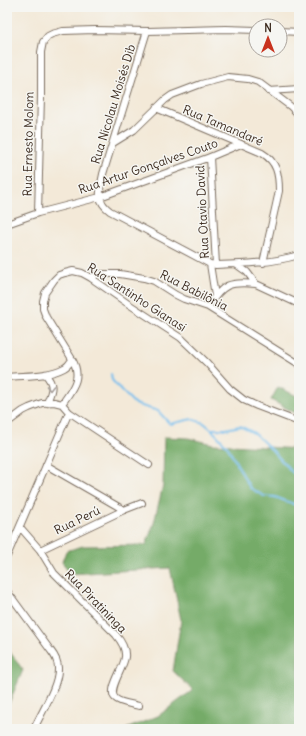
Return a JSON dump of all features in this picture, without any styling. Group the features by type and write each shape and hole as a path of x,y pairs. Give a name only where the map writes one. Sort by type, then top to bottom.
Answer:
{"street":[{"name":"Rua Ernesto Molom","path":"7,224 38,213 41,57 43,42 52,34 63,32 95,30 147,31"},
{"path":"147,31 248,30"},
{"name":"Rua Nicolau Moisés Dib","path":"100,197 103,174 147,31"},
{"path":"288,31 299,32"},
{"path":"113,143 134,130 165,100 201,84 228,77 248,79 258,82 290,106 299,115"},
{"path":"269,91 299,89"},
{"name":"Rua Tamandaré","path":"156,108 262,153 269,157 273,162 278,173 279,190 263,263"},
{"name":"Rua Artur Gonçalves Couto","path":"38,213 100,197 210,157 241,144"},
{"name":"Rua Otavio David","path":"210,157 215,296"},
{"path":"100,197 101,203 117,215 213,265 263,263 299,255"},
{"path":"237,265 247,272 256,284"},
{"name":"Rua Santinho Gianasi","path":"62,404 77,377 76,366 46,317 43,309 43,300 45,292 59,275 73,271 82,273 91,278 181,338 207,363 230,389 244,400 299,422"},
{"name":"Rua Babilônia","path":"91,278 101,274 120,274 154,281 168,291 184,299 208,307 299,364"},
{"path":"208,307 215,296 228,284 238,282 256,284 299,304"},
{"path":"7,377 45,374 63,369 72,359"},
{"path":"45,374 50,379 52,384 52,391 47,403"},
{"path":"7,423 22,411 29,408 54,402 62,404 69,412 150,465"},
{"path":"7,556 69,412"},
{"name":"Rua Perú","path":"46,465 124,510"},
{"name":"Rua Perú","path":"40,550 142,503"},
{"name":"Rua Piratininga","path":"20,527 40,550 54,573 120,640 125,656 124,665 113,689 113,694 115,698 120,701 139,706"},
{"path":"7,591 57,659 58,675 53,691 34,729"}],"green space":[{"path":"278,387 299,397 299,415 271,400"},
{"path":"164,437 188,438 213,444 299,449 299,729 126,729 158,716 193,690 173,671 181,620 170,568 70,574 62,562 66,551 83,546 146,545 154,523 163,485"},
{"path":"7,648 23,670 7,708"}],"waterway":[{"path":"111,374 112,380 135,404 158,411 170,424 192,419 204,423 211,429 226,429 240,426 254,433 299,478"},
{"path":"211,429 227,446 250,488 264,496 275,497 299,507"}]}
